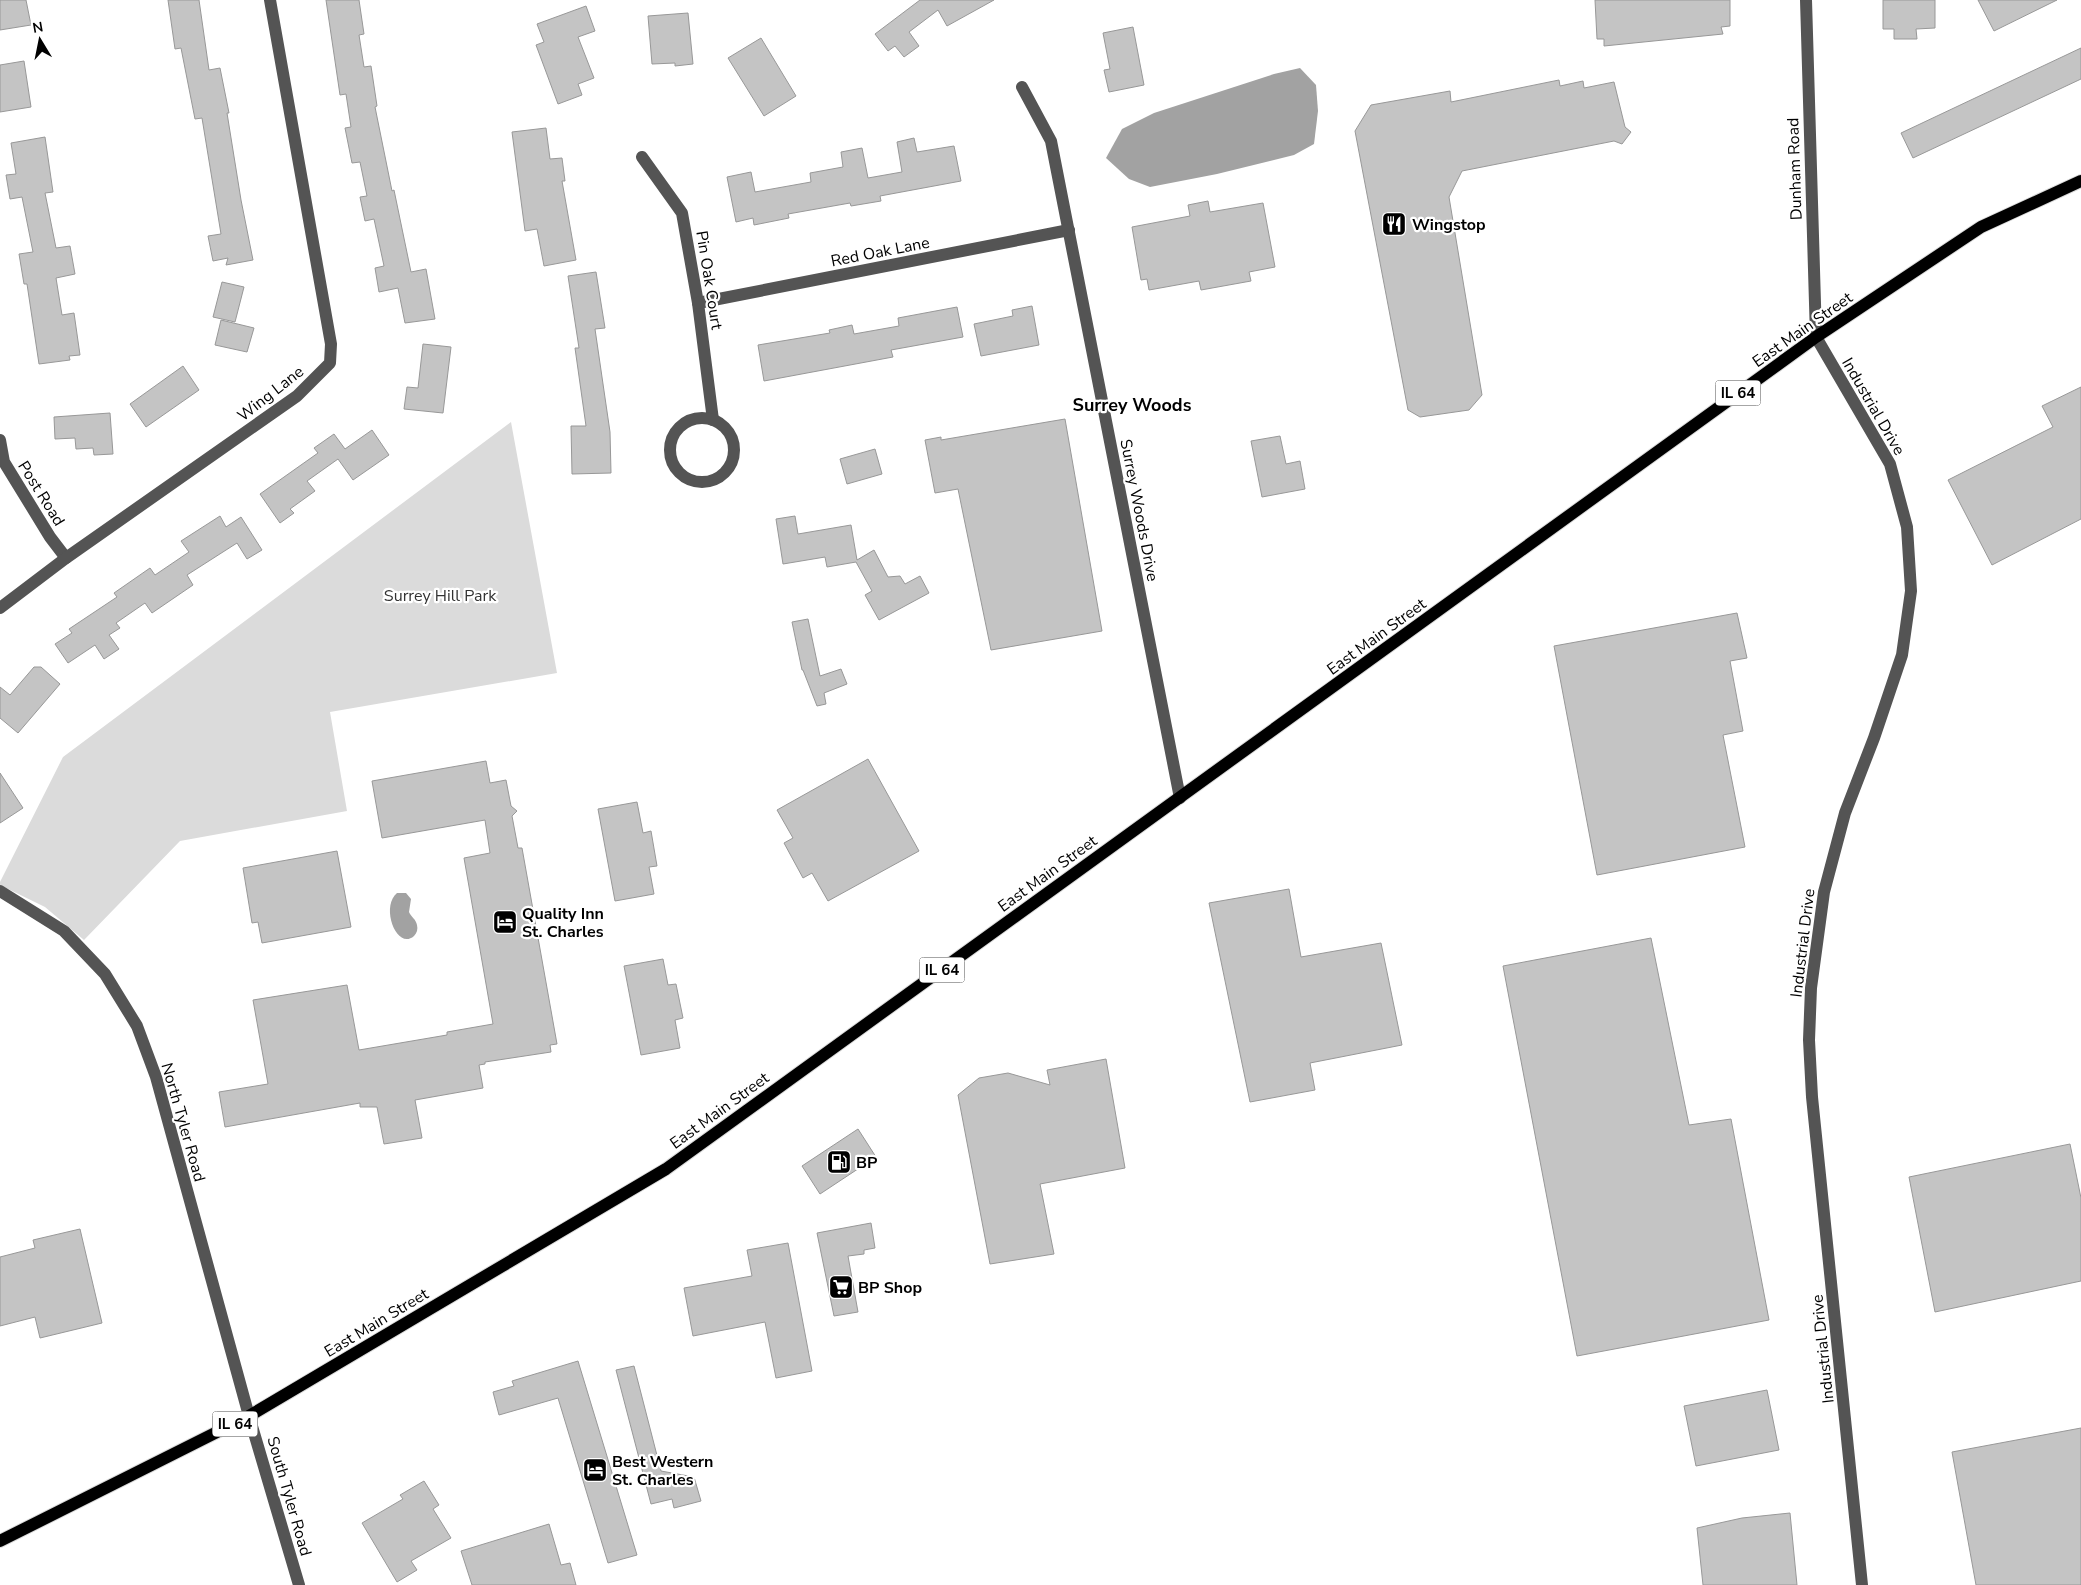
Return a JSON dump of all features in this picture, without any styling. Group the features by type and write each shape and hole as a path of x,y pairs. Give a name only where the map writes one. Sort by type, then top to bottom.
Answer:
{"main road":[{"name":"East Main Street","path":"0,1540 249,1416 666,1169 1816,337 1981,227 2081,181"}],"street":[{"name":"Wing Lane","path":"0,608 66,558 298,396 330,363 332,344 270,0"},
{"name":"Dunham Road","path":"1806,0 1816,337"},
{"name":"Surrey Woods Drive","path":"1022,87 1051,141 1180,798"},
{"name":"Pin Oak Court","path":"642,157 682,213 698,303 713,420"},
{"name":"Red Oak Lane","path":"698,303 1069,230"},
{"name":"Industrial Drive","path":"1816,337 1890,464 1907,527 1911,591 1902,656 1874,738 1845,813 1824,892 1811,988 1809,1040 1812,1097 1862,1585"},
{"path":"693,419 713,420 723,425 730,434 734,444 734,456 730,466 717,477 702,482 691,480 675,468 670,448 672,438 684,423 693,419"},
{"name":"Post Road","path":"0,440 4,462 50,537 66,558"},
{"name":"North Tyler Road","path":"0,891 64,931 105,974 137,1026 156,1077 249,1416"},
{"name":"South Tyler Road","path":"249,1416 299,1585"}],"green space":[{"name":"Surrey Hill Park","path":"511,422 557,673 330,712 347,811 180,841 84,940 45,907 0,885 63,757"}],"shaded area":[{"path":"1300,68 1316,85 1318,111 1314,144 1294,155 1217,174 1150,187 1129,179 1106,158 1122,129 1154,113 1274,74"},
{"path":"397,893 406,893 411,899 409,912 416,921 417,929 416,934 408,939 402,938 397,933 390,917 392,899"}],"building":[{"path":"0,0 26,0 31,25 0,30"},
{"path":"168,0 199,0 209,70 220,68 229,113 227,113 241,200 253,260 226,265 228,258 213,261 208,236 221,234 202,118 195,119 181,48 175,49"},
{"path":"326,0 359,0 364,34 359,35 364,67 371,66 377,106 375,107 411,272 426,269 435,319 405,323 398,288 379,292 375,268 384,266 374,219 365,221 360,197 367,196 360,162 352,163 345,128 351,127 346,94 340,95"},
{"path":"920,0 994,0 947,26 938,10 909,32 919,46 904,57 895,46 888,51 875,34"},
{"path":"1595,0 1730,0 1730,26 1721,27 1723,34 1604,46 1604,39 1597,39"},
{"path":"1883,0 1935,0 1935,28 1916,29 1917,39 1894,39 1894,29 1883,29"},
{"path":"1978,0 2057,0 1994,31"},
{"path":"586,6 595,31 578,37 594,78 578,84 582,95 558,104 536,45 544,42 537,24"},
{"path":"688,13 693,64 675,66 675,63 652,64 648,16"},
{"path":"1133,27 1144,85 1109,92 1104,70 1110,69 1103,33"},
{"path":"761,38 796,96 764,116 728,58"},
{"path":"2081,48 2081,79 1913,158 1901,133"},
{"path":"24,61 31,107 0,112 0,65"},
{"path":"1559,80 1560,86 1583,81 1584,88 1614,82 1625,127 1631,132 1622,144 1614,141 1462,171 1449,197 1482,395 1469,410 1420,417 1408,410 1355,131 1371,105 1450,91 1451,102"},
{"path":"546,128 550,159 562,158 565,181 562,181 576,260 544,266 537,229 525,231 512,132"},
{"path":"45,137 53,192 45,193 56,248 70,246 75,274 56,278 62,315 74,313 80,355 69,356 70,360 39,364 27,284 24,284 19,254 33,252 22,197 10,199 6,175 16,174 11,143"},
{"path":"914,138 917,152 954,146 961,181 880,196 881,201 851,206 850,203 788,214 789,218 754,225 753,218 736,222 727,177 751,172 755,192 811,182 810,173 843,167 841,152 862,148 868,178 902,172 897,142"},
{"path":"1208,201 1210,212 1263,203 1275,267 1249,272 1251,281 1201,290 1199,281 1149,290 1147,279 1141,280 1132,227 1190,216 1188,205"},
{"path":"596,272 605,328 595,329 610,432 611,473 572,474 571,426 586,426 575,348 579,348 568,276"},
{"path":"222,282 244,287 235,322 213,317"},
{"path":"1032,306 1039,345 981,356 974,324 1013,316 1012,310"},
{"path":"957,307 963,337 891,350 893,357 764,381 758,345 830,333 829,330 852,325 854,334 899,326 898,318"},
{"path":"221,320 254,328 247,352 215,345"},
{"path":"423,344 451,347 443,413 404,409 407,387 418,388"},
{"path":"183,366 199,390 146,427 130,404"},
{"path":"2081,387 2081,519 1992,565 1948,480 2053,427 2042,406"},
{"path":"110,413 113,454 94,455 93,448 76,449 75,438 55,439 54,417"},
{"path":"1065,419 1102,631 991,650 958,489 935,493 925,440 941,437 941,440"},
{"path":"372,430 389,455 353,480 338,459 307,481 315,491 290,509 294,513 280,523 260,494 318,453 314,448 334,434 345,449"},
{"path":"1280,436 1286,464 1300,461 1305,489 1262,497 1251,441"},
{"path":"875,449 882,474 847,484 840,459"},
{"path":"220,516 226,527 241,517 262,550 247,559 237,543 187,575 193,585 152,613 145,603 116,623 120,628 109,635 119,649 104,659 95,645 68,663 55,644 72,633 69,629 117,597 114,593 150,568 155,575 189,552 181,541"},
{"path":"795,516 798,534 851,525 857,560 874,550 888,577 900,576 905,584 920,576 929,593 879,620 865,595 872,591 856,562 827,567 825,557 783,564 776,519"},
{"path":"1737,613 1747,658 1730,661 1743,731 1723,735 1745,847 1597,875 1554,646"},
{"path":"808,619 820,676 841,669 847,684 824,693 826,704 817,706 802,670 792,622"},
{"path":"34,667 41,667 60,684 18,733 0,718 0,687 10,695"},
{"path":"868,759 919,851 828,901 812,873 803,878 784,843 793,838 777,810"},
{"name":"Quality Inn St. Charles","path":"486,761 490,783 506,780 511,806 517,811 512,816 518,848 522,848 557,1044 550,1045 551,1052 485,1062 485,1064 479,1065 483,1088 415,1100 422,1138 384,1144 377,1107 360,1107 360,1103 225,1127 219,1092 268,1084 253,1000 347,985 359,1050 447,1035 447,1032 493,1024 464,858 490,853 485,820 382,838 372,781"},
{"path":"0,773 23,808 0,823"},
{"path":"637,802 643,833 651,831 657,866 649,867 654,894 615,901 598,809"},
{"path":"337,851 351,927 262,943 258,922 252,923 243,868"},
{"path":"1289,889 1301,957 1381,943 1402,1045 1310,1063 1315,1090 1250,1102 1209,903"},
{"path":"1651,938 1689,1125 1731,1119 1769,1320 1577,1356 1503,966"},
{"path":"663,959 668,985 676,984 683,1018 675,1020 680,1048 641,1055 624,966"},
{"path":"1106,1059 1125,1168 1040,1184 1054,1254 990,1264 958,1095 979,1078 1008,1073 1050,1085 1047,1070"},
{"name":"BP","path":"858,1129 876,1157 820,1194 802,1166"},
{"path":"2070,1144 2081,1198 2081,1281 1935,1312 1909,1177"},
{"name":"BP Shop","path":"871,1223 875,1248 864,1250 864,1254 848,1256 858,1312 834,1316 817,1233"},
{"path":"80,1229 102,1323 40,1338 35,1317 0,1326 0,1257 35,1248 33,1240"},
{"path":"788,1243 812,1371 776,1378 765,1322 693,1336 684,1288 752,1276 747,1250"},
{"name":"Best Western St. Charles","path":"578,1361 637,1555 608,1563 558,1398 499,1415 493,1392 514,1386 512,1381"},
{"path":"634,1366 661,1471 694,1477 701,1501 674,1508 672,1499 651,1504 616,1370"},
{"path":"1767,1390 1779,1450 1696,1466 1684,1406"},
{"path":"2081,1428 2081,1585 1976,1585 1952,1452"},
{"path":"424,1481 439,1505 433,1509 451,1538 411,1561 417,1570 397,1582 362,1523 403,1499 400,1495"},
{"path":"1790,1513 1797,1585 1703,1585 1697,1528 1742,1518"},
{"path":"549,1524 561,1565 570,1563 576,1585 472,1585 461,1551"}],"place":[{"name":"Wingstop","path":"1394,224"},
{"name":"Quality Inn St. Charles","path":"505,922"},
{"name":"BP","path":"839,1162"},
{"name":"BP Shop","path":"841,1287"},
{"name":"Best Western St. Charles","path":"595,1470"}],"district":[{"name":"Surrey Woods","path":"1132,405"}]}
